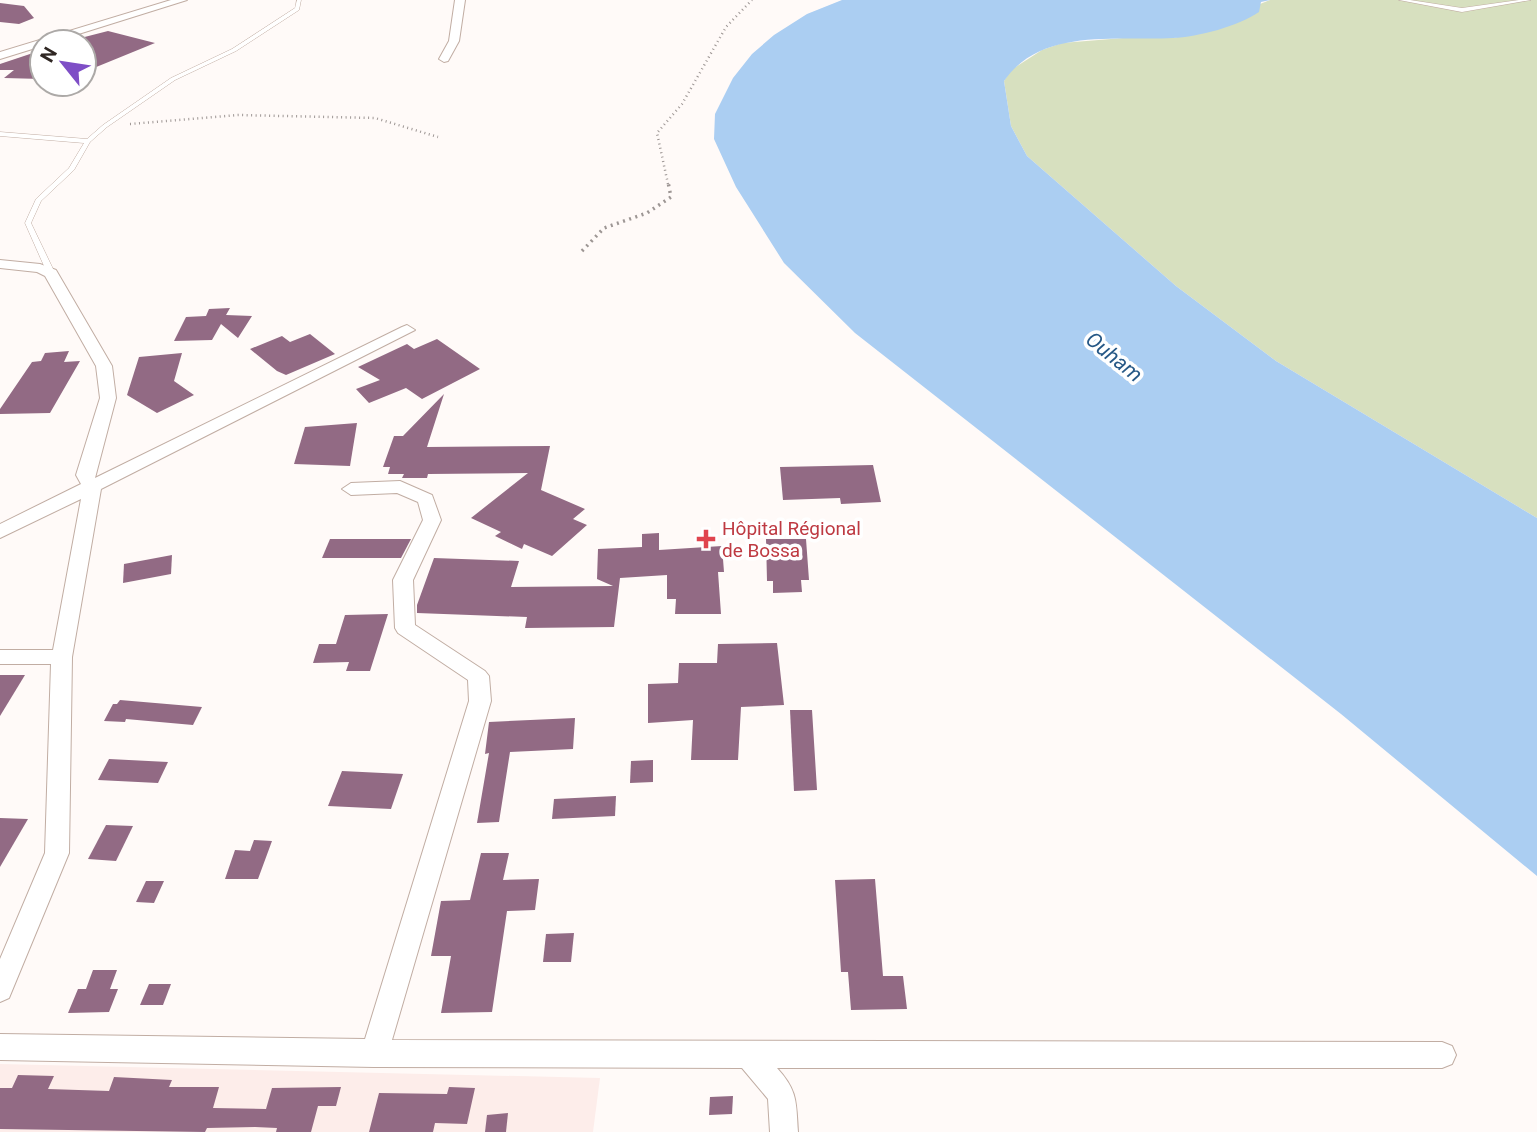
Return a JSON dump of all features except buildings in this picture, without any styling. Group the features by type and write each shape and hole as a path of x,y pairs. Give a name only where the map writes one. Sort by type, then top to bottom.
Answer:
{"street":[{"path":"89,28 182,0"},
{"path":"444,59 454,41 460,0"},
{"path":"0,55 28,46"},
{"path":"0,264 40,268 51,272 104,366 108,398 85,475 92,488 62,657 57,852 0,990"},
{"path":"0,532 407,330"},
{"path":"351,488 400,487 426,499 432,520 403,580 405,628 478,676 480,701 374,1054"},
{"path":"0,657 62,657"},
{"path":"0,1047 750,1057 1442,1055"},
{"path":"750,1057 782,1094 783,1132"}],"lane":[{"path":"51,272 27,223 38,200 72,169 88,141 105,126 173,79 234,50 296,9 299,0"},
{"path":"1401,0 1462,10 1529,0"},
{"path":"0,134 88,141"}],"path":[{"path":"582,251 604,228 647,213 671,197 657,133 682,104 726,27 752,0"},
{"path":"105,126 238,115 375,118 438,137"}],"shaded area":[{"path":"0,1064 600,1078 593,1132 0,1132"}],"green space":[{"path":"1270,0 1537,0 1537,518 1276,361 1176,286 1027,156 1011,126 1004,81 1011,70 1042,50 1062,43 1135,37 1175,38"}],"water":[{"name":"Ouham","path":"842,0 1270,0 1261,2 1259,12 1251,17 1206,33 1173,38 1081,40 1038,52 1020,64 1004,81 1011,126 1027,156 1176,286 1276,361 1537,518 1537,876 1341,714 855,333 784,263 736,187 714,139 715,114 733,78 752,54 774,35 807,14"}],"place":[{"name":"Hôpital Régional de Bossa","path":"706,539"}]}
